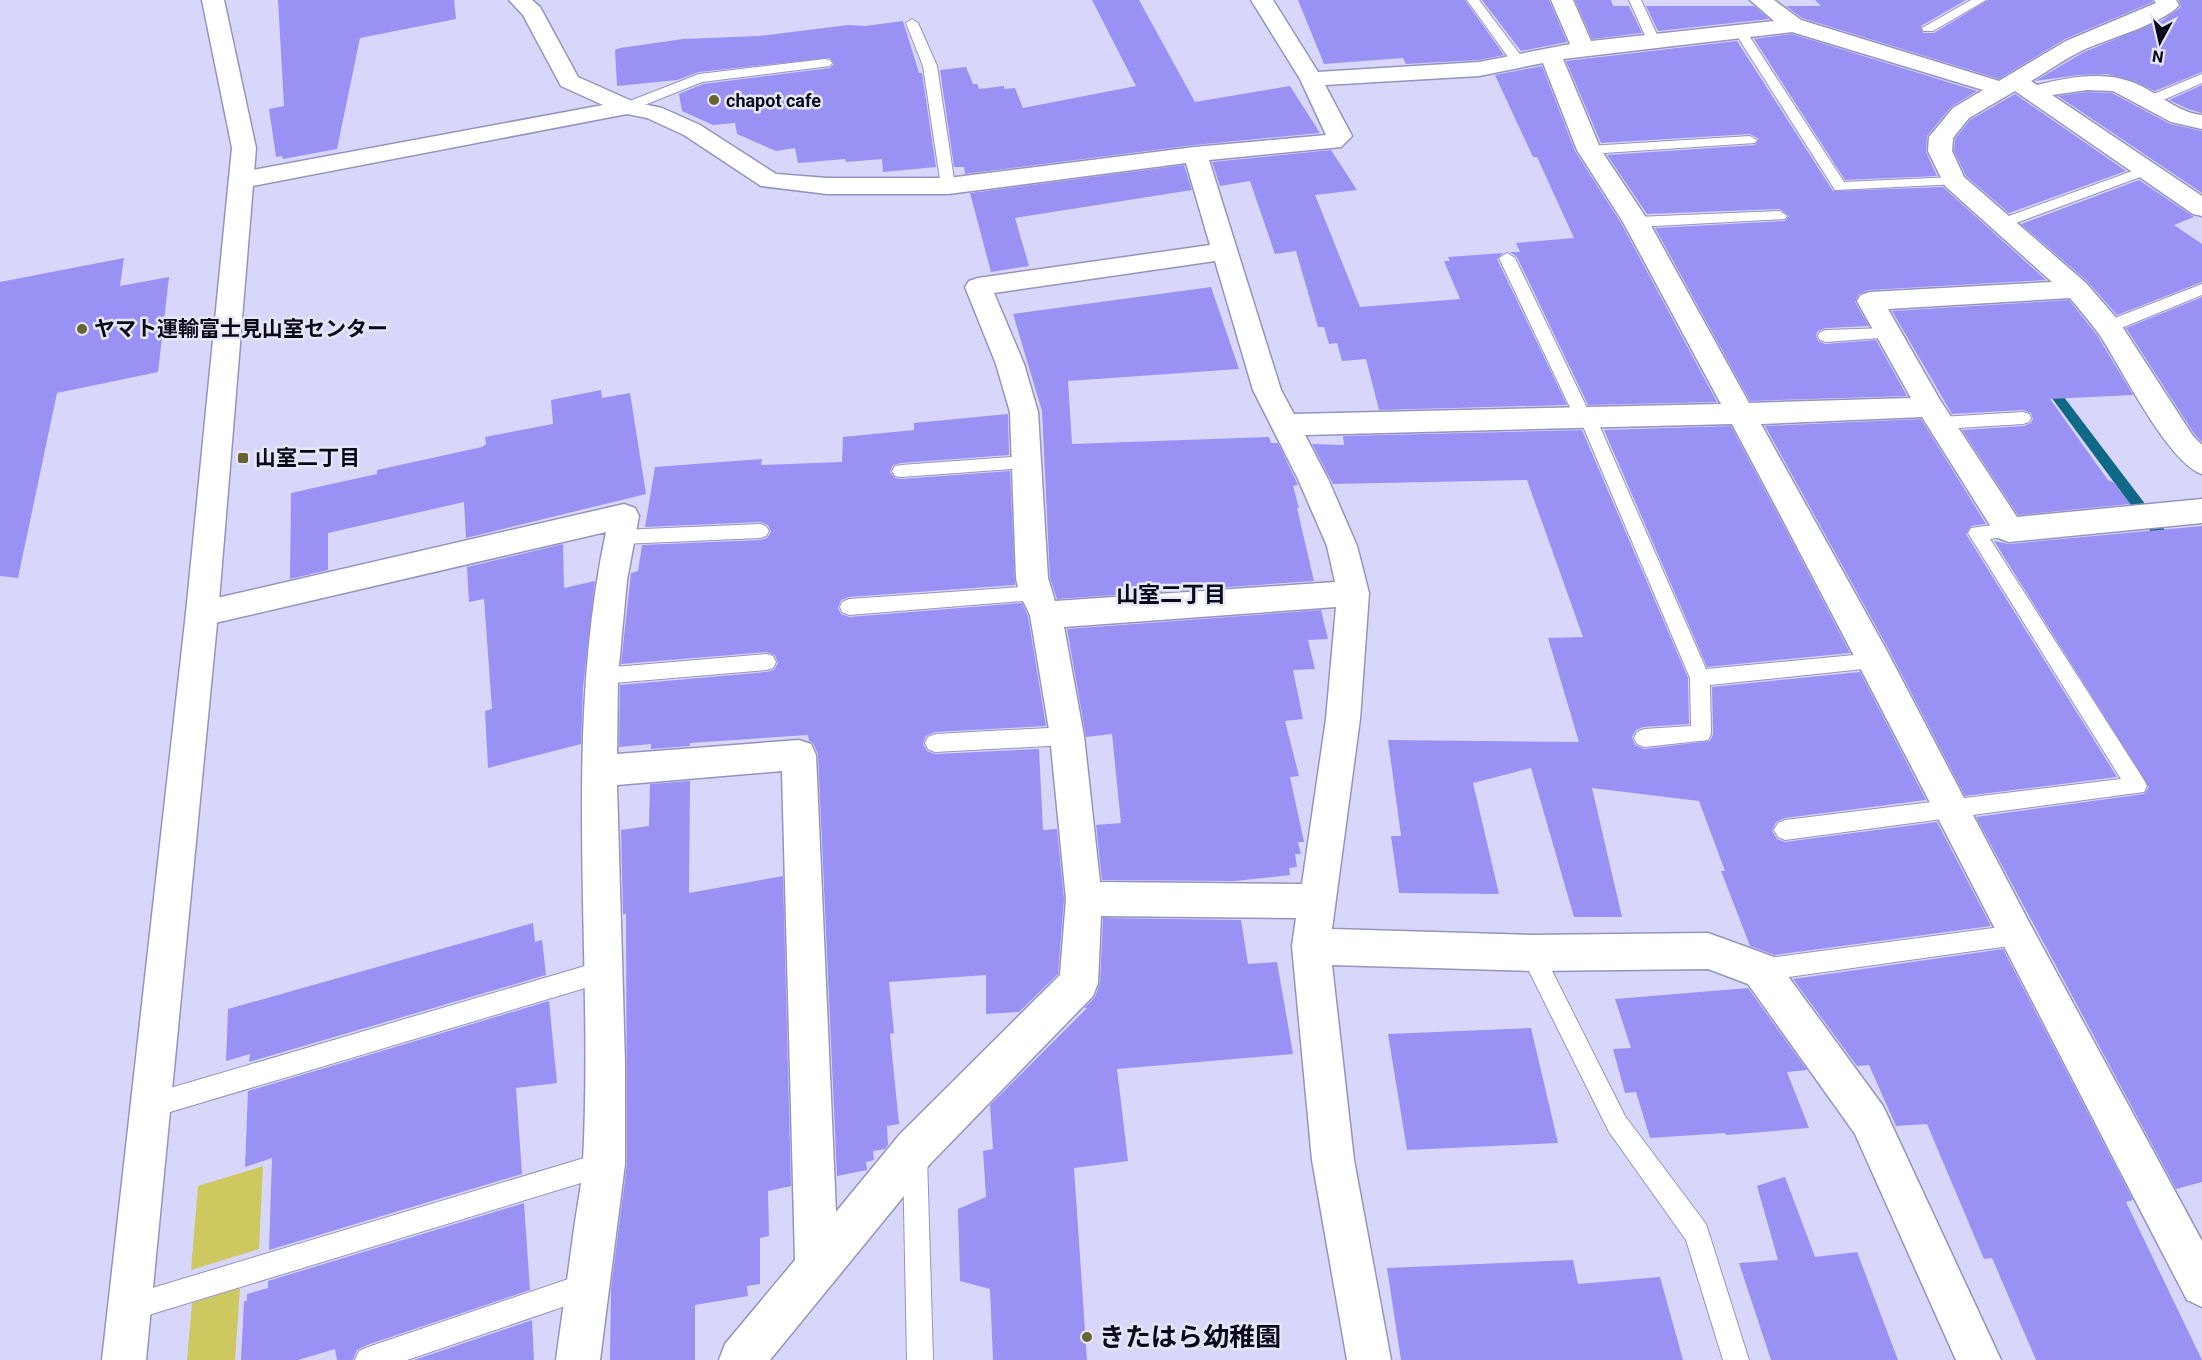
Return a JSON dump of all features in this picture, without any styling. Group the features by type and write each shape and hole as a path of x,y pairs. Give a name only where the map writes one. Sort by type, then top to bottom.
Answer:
{"street":[{"path":"124,1360 202,613 242,180 244,148 213,0"},
{"path":"519,0 532,12 569,81 627,107 654,112 692,130 770,181 827,186 948,186 1195,154 1333,142 1341,136 1311,79 1262,0"},
{"path":"1562,0 1583,48"},
{"path":"1764,0 1793,26"},
{"path":"2165,0 2168,5 2143,18 2074,46 2017,88 1961,112 1941,137 1940,151 1954,181 2077,289 2108,327 2184,444 2200,459"},
{"path":"1311,79 1479,69 1583,48 1793,26 2017,88 2202,208"},
{"path":"1550,53 1589,150 1636,222 1875,662 2016,935 2202,1285"},
{"path":"2017,88 2074,83 2119,85 2187,122 2202,122"},
{"path":"242,180 627,107"},
{"path":"1195,154 1267,390 1313,479 1342,546 1353,593 1343,719 1311,946 1333,1160 1369,1360"},
{"path":"741,1360 915,1149 1080,983 1084,899 1067,736 1040,604 1032,578 1024,412 1010,364 978,287 1226,251"},
{"path":"2077,289 1870,301 1936,415 2009,530 2202,511"},
{"path":"1285,425 1741,414 1936,415"},
{"path":"202,613 624,516 611,580 602,676 599,771 605,1063 603,1164 578,1360"},
{"path":"1040,604 1353,593"},
{"path":"599,771 800,755 817,1268"},
{"path":"1084,899 1318,901"},
{"path":"1311,946 1531,953 1708,951 1761,970 1869,1120 1979,1360"}],"lane":[{"path":"1473,0 1518,61"},
{"path":"1635,0 1653,39"},
{"path":"1928,28 1980,0"},
{"path":"912,23 930,66 948,186"},
{"path":"1740,31 1840,187 1954,181"},
{"path":"627,107 699,78 825,63"},
{"path":"2150,101 2202,78"},
{"path":"1589,150 1750,140"},
{"path":"2003,223 2145,170"},
{"path":"1636,222 1780,216"},
{"path":"1507,258 1585,418 1700,678 1701,734 1644,738"},
{"path":"2108,327 2202,289"},
{"path":"1826,336 1887,333"},
{"path":"1936,415 2023,418"},
{"path":"900,471 1026,462"},
{"path":"1785,830 2137,786 1977,533 2009,530"},
{"path":"621,537 760,531"},
{"path":"849,607 1040,604"},
{"path":"602,676 766,662"},
{"path":"1700,678 1875,662"},
{"path":"934,743 1067,736"},
{"path":"1761,970 2016,935"},
{"path":"1531,953 1617,1124 1697,1233 1736,1360"},
{"path":"150,1106 602,972"},
{"path":"915,1149 920,1360"},
{"path":"129,1308 603,1164"},
{"path":"368,1360 588,1285"}],"shaded area":[{"path":"263,1166 259,1249 191,1270 198,1186"},
{"path":"240,1288 235,1360 187,1360 192,1303"}],"building":[{"path":"278,0 454,0 456,19 360,38 337,149 283,159 282,156 276,157 269,109 284,106"},
{"path":"1092,0 1139,0 1195,102 1290,86 1320,133 1195,145 965,174 964,167 954,167 940,70 966,67 973,84 977,84 979,89 1004,86 1004,89 1015,88 1023,108 1136,86"},
{"path":"1298,0 1465,0 1504,55 1479,60 1406,64 1403,58 1324,64"},
{"path":"1482,0 1549,0 1567,42 1521,51"},
{"path":"1575,0 1611,0 1613,6 1629,6 1642,33 1592,39"},
{"path":"1815,0 1966,0 1921,26 1923,33 1934,33 1988,0 2152,0 2153,2 2065,39 1999,79 1802,18 1786,6 1821,6"},
{"path":"2179,0 2202,0 2202,72 2155,91 2134,81 2107,74 2035,81 2084,52 2163,20 2181,7"},
{"path":"1646,6 1754,6 1769,19 1658,31"},
{"path":"903,21 919,73 922,73 936,167 883,172 882,159 798,163 795,148 776,151 737,134 735,123 713,125 682,111 679,94 703,84 830,68 834,64 830,58 699,72 677,80 617,86 615,50 620,48 683,39 759,36"},
{"path":"1792,34 1977,91 1951,107 1927,136 1926,152 1937,176 1845,180 1754,39"},
{"path":"1737,41 1833,191 1943,187 2046,280 1869,290 1859,294 1855,302 1869,326 1826,328 1818,331 1816,335 1818,341 1825,344 1876,340 1907,396 1750,401 1655,228 1785,221 1789,216 1780,209 1647,214 1607,155 1755,145 1759,139 1750,134 1601,143 1566,61"},
{"path":"1542,66 1575,151 1621,223 1717,402 1588,405 1517,257 1510,252 1520,252 1516,243 1574,238 1537,157 1533,157 1495,75"},
{"path":"2202,85 2202,113 2169,100"},
{"path":"2087,92 2112,93 2170,124 2202,131 2202,193 2058,96"},
{"path":"2015,94 2126,171 2009,213 1966,176 1954,151 1955,139 1970,120"},
{"path":"1331,150 1357,190 1315,195 1360,307 1460,299 1444,261 1450,261 1448,257 1503,253 1497,259 1567,405 1379,410 1366,359 1342,361 1337,343 1329,344 1324,327 1318,327 1296,251 1275,254 1250,181 1220,186 1212,162"},
{"path":"1184,165 1192,190 1015,218 1029,266 991,272 970,193"},
{"path":"2139,180 2194,217 2174,225 2202,244 2202,282 2117,315 2087,281 2021,224"},
{"name":"ヤマト運輸富士見山室センター","path":"124,258 120,286 169,277 158,372 57,393 18,578 0,576 0,282"},
{"path":"1211,287 1239,369 1068,381 1072,444 1269,437 1271,443 1278,443 1298,485 1293,486 1314,581 1057,599 1050,578 1042,411 1013,314"},
{"path":"2202,297 2202,442 2195,435 2126,328"},
{"path":"2069,300 2097,335 2133,395 2050,399 2108,480 2115,483 2130,504 2018,515 1962,430 2024,426 2031,423 2033,419 2031,413 2023,410 1952,414 1892,311"},
{"path":"601,390 602,398 630,393 646,494 466,538 464,502 328,533 328,570 290,579 291,493 377,474 377,470 482,447 486,444 485,437 553,424 551,400"},
{"path":"1008,414 1009,455 901,463 893,465 890,472 895,478 901,479 1010,471 1015,585 849,597 841,600 838,608 841,614 849,617 1022,603 1028,616 1046,726 935,732 926,736 923,744 927,751 935,754 1039,749 1043,830 1057,829 1064,899 1058,974 1019,1012 986,1014 986,975 889,982 894,1033 890,1034 899,1124 887,1126 888,1145 885,1149 873,1151 874,1160 866,1162 867,1170 837,1176 818,754 813,743 809,741 808,735 690,743 690,746 651,749 651,744 619,747 620,685 766,672 774,670 778,663 775,655 766,652 621,664 631,573 638,571 642,545 760,540 767,538 771,532 768,525 760,522 645,527 655,467 762,459 761,465 842,462 843,437 914,430 914,423"},
{"path":"1921,419 1986,524 1971,526 1966,534 2117,777 1965,796 1889,650 1765,426"},
{"path":"1731,426 1850,653 1707,667 1604,430"},
{"path":"1582,430 1688,678 1689,724 1643,727 1636,730 1632,737 1635,745 1644,749 1710,741 1713,734 1712,687 1860,672 1926,800 1785,818 1776,822 1772,831 1777,839 1785,842 1937,822 1991,926 1775,955 1750,946 1721,871 1725,871 1699,801 1592,788 1622,917 1574,917 1531,768 1473,783 1499,894 1399,893 1391,836 1401,836 1388,740 1579,742 1548,638 1583,637 1527,480 1333,484 1312,444 1344,445 1343,436"},
{"path":"2202,526 2202,1182 2176,1189 1976,817 2144,794 2149,787 1994,541 2009,544"},
{"path":"563,544 564,588 595,581 583,688 581,744 488,768 485,711 492,709 484,599 469,602 467,567"},
{"path":"1321,610 1328,639 1308,640 1315,669 1293,670 1303,719 1285,721 1299,776 1290,777 1304,842 1298,842 1301,854 1295,854 1297,867 1289,868 1290,875 1235,881 1102,880 1096,825 1121,823 1112,734 1086,737 1067,629"},
{"path":"690,781 689,893 783,876 791,1186 768,1191 769,1236 760,1238 760,1284 747,1286 748,1296 695,1305 695,1360 610,1360 611,1288 627,1164 626,914 623,914 621,830 649,826 650,784"},
{"path":"1103,918 1241,920 1248,964 1277,962 1293,1054 1117,1069 1128,1161 1074,1168 1087,1360 993,1360 990,1289 960,1281 958,1209 986,1197 983,1151 993,1149 990,1105 1087,1008 1084,1008 1095,997 1100,983"},
{"path":"533,923 535,942 542,940 546,975 249,1062 250,1054 226,1061 228,1009"},
{"path":"2003,949 2133,1200 2126,1202 2202,1360 2036,1360 1992,1258 1984,1259 1927,1124 1896,1126 1869,1065 1857,1066 1793,979"},
{"path":"1748,988 1807,1070 1787,1072 1809,1128 1650,1138 1636,1092 1625,1093 1613,1049 1631,1048 1615,999"},
{"path":"549,1001 557,1083 516,1088 522,1174 269,1250 272,1158 245,1167 248,1091"},
{"path":"1531,1028 1558,1143 1407,1150 1388,1034"},
{"path":"1785,1177 1815,1257 1857,1252 1898,1360 1771,1360 1739,1263 1778,1260 1757,1186"},
{"path":"524,1203 530,1290 367,1345 357,1350 353,1360 337,1360 335,1349 298,1360 241,1360 244,1301 247,1301 247,1294 268,1288 268,1281"},
{"path":"1573,1260 1578,1284 1660,1277 1683,1360 1401,1360 1387,1268"},
{"path":"532,1320 534,1360 414,1360"}],"waterway":[{"path":"2047,383 2169,546"}],"place":[{"name":"chapot cafe","path":"714,100"},
{"name":"ヤマト運輸富士見山室センター","path":"82,329"},
{"name":"山室二丁目","path":"243,458"},
{"name":"きたはら幼稚園","path":"1087,1337"}],"district":[{"name":"山室二丁目","path":"1171,594"}]}
